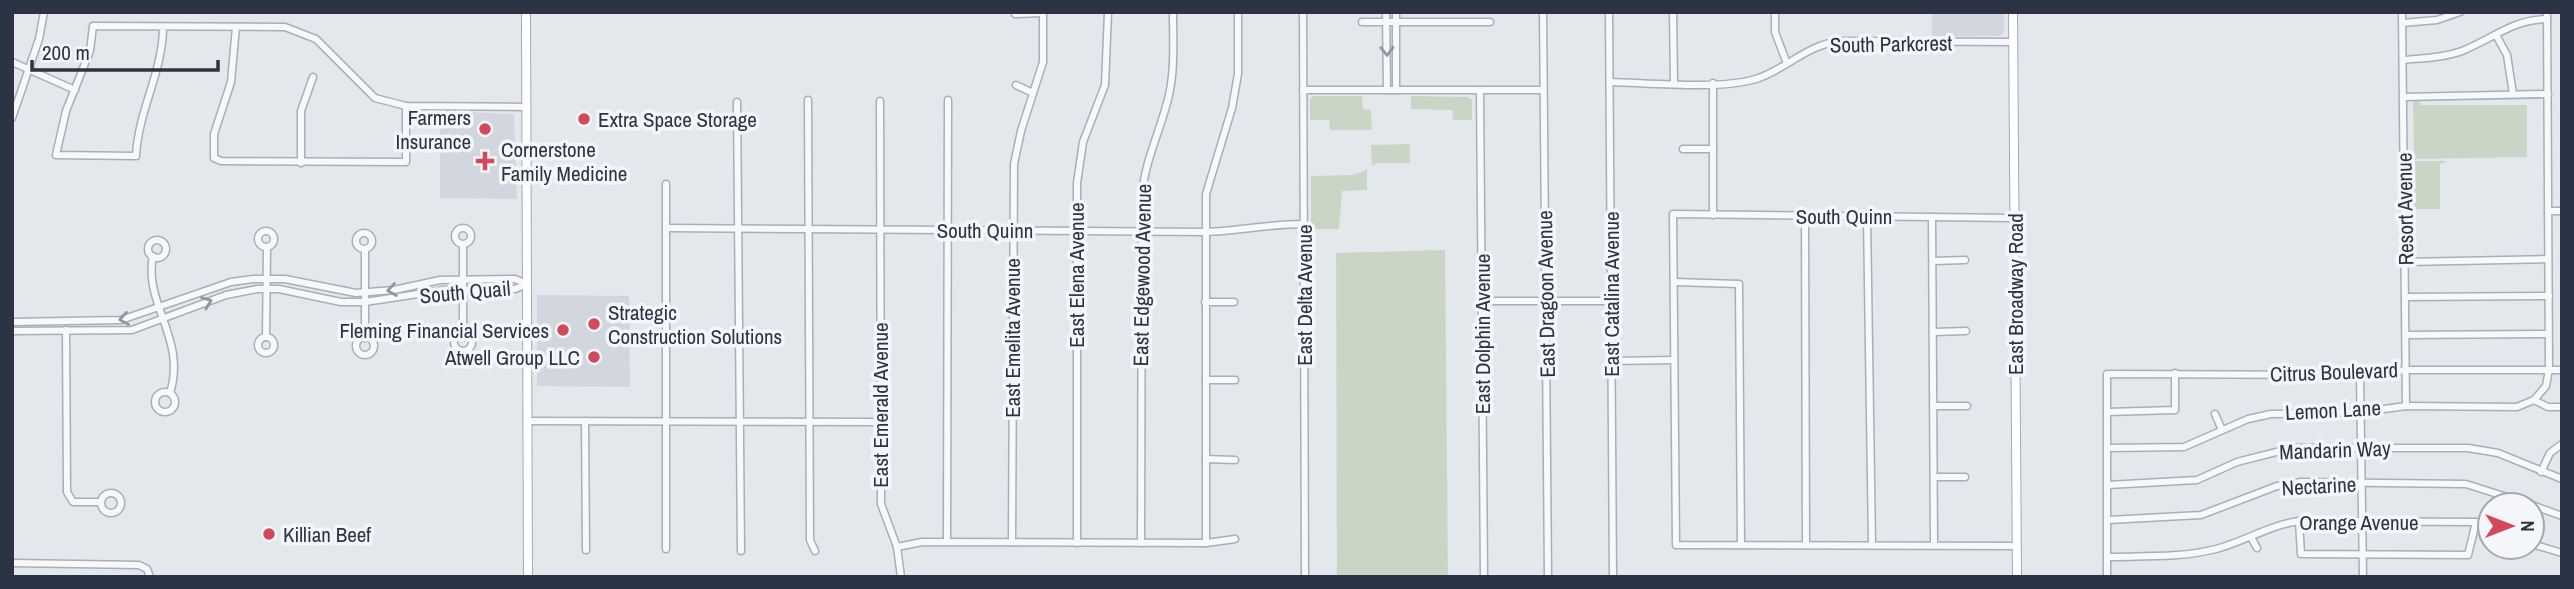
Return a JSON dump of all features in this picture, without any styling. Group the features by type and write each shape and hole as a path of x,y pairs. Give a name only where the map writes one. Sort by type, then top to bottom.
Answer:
{"main road":[{"path":"526,12 528,577"},
{"name":"East Broadway Road","path":"2013,12 2017,577"}],"street":[{"path":"12,118 29,69 44,12"},
{"name":"East Elena Avenue","path":"1077,542 1076,231 1079,163 1105,85 1108,64 1108,12"},
{"name":"East Edgewood Avenue","path":"1141,543 1140,232 1144,172 1169,98 1173,76 1173,12"},
{"path":"1206,543 1205,302 1208,180 1228,128 1238,74 1238,12"},
{"name":"East Delta Avenue","path":"1303,12 1305,577"},
{"path":"1386,12 1387,90"},
{"path":"1396,12 1396,90"},
{"name":"East Dragoon Avenue","path":"1543,12 1548,577"},
{"name":"East Catalina Avenue","path":"1609,12 1613,577"},
{"path":"1673,12 1674,83"},
{"path":"1775,12 1775,32 1786,61"},
{"name":"Resort Avenue","path":"2402,12 2406,406"},
{"path":"2402,23 2437,20 2460,12"},
{"path":"1015,14 1043,13"},
{"name":"East Emelita Avenue","path":"1012,542 1014,164 1044,62 1043,13"},
{"path":"2403,60 2443,57 2496,35 2516,23 2547,16 2549,369 2546,386 2534,400"},
{"path":"1362,22 1490,22"},
{"path":"163,27 157,74 137,131 136,156 56,155 61,127 90,51 93,26 285,27 316,39 375,98 406,106 526,107"},
{"path":"236,27 231,82 214,134 214,158 220,161 406,162 406,106"},
{"path":"2496,35 2507,55 2513,94"},
{"name":"South Parkcrest","path":"1610,82 1713,83 1758,78 1826,42 2013,43"},
{"path":"12,62 75,90"},
{"path":"301,163 301,111 313,77"},
{"path":"1713,83 1713,215"},
{"path":"1016,85 1033,93"},
{"path":"1303,90 1543,90"},
{"name":"East Dolphin Avenue","path":"1480,90 1484,577"},
{"path":"2403,97 2548,94"},
{"path":"808,100 810,540 815,551"},
{"path":"947,541 948,100"},
{"name":"East Emerald Avenue","path":"880,101 881,505 897,547 901,577"},
{"path":"737,102 741,551"},
{"path":"1683,149 1713,149"},
{"path":"666,184 666,549"},
{"path":"2548,211 2562,211"},
{"name":"South Quinn","path":"1674,282 1673,214 2015,218"},
{"path":"1805,216 1806,545"},
{"path":"1867,216 1872,545"},
{"path":"1932,217 1934,545"},
{"name":"South Quinn","path":"666,228 1206,232 1240,231 1260,225 1303,225"},
{"path":"463,245 463,334"},
{"path":"266,337 267,248"},
{"path":"365,250 365,338"},
{"path":"152,256 152,280 175,364 170,393"},
{"path":"2406,261 2548,258"},
{"path":"1933,261 1965,260"},
{"name":"South Quail","path":"12,322 121,320 231,282 267,278 365,293 432,281 515,279 527,285"},
{"path":"489,280 489,289"},
{"path":"1741,545 1739,284 1674,282 1676,545 2017,546"},
{"name":"South Quail","path":"12,331 121,331 226,295 267,288 341,302 365,302 463,289 515,289 527,285"},
{"path":"2406,298 2549,296"},
{"path":"1482,302 1611,301"},
{"path":"1205,302 1234,302"},
{"path":"32,321 32,331"},
{"path":"66,321 67,492 73,502 101,502"},
{"path":"1933,332 1966,331"},
{"path":"2407,335 2548,334"},
{"path":"1611,361 1674,360"},
{"name":"Citrus Boulevard","path":"2107,412 2107,374 2360,375 2406,370 2562,370"},
{"path":"2107,576 2107,412 2175,410 2175,373"},
{"path":"2360,375 2363,577"},
{"path":"1206,380 1234,380"},
{"name":"Lemon Lane","path":"2107,448 2184,447 2222,430 2271,414 2362,412 2406,406 2517,407 2534,400 2548,407 2562,407"},
{"path":"1933,406 1967,406"},
{"path":"2215,414 2222,430"},
{"path":"527,421 881,422"},
{"path":"585,421 586,550"},
{"path":"2541,472 2550,453 2562,444"},
{"name":"Mandarin Way","path":"2108,485 2197,480 2238,462 2292,448 2362,447 2468,448 2498,453 2562,479"},
{"path":"1206,459 1235,460"},
{"path":"1934,477 1965,477"},
{"name":"Nectarine","path":"2108,520 2201,515 2289,484 2466,484 2488,491"},
{"path":"2298,521 2301,554 2363,555 2469,555 2476,522"},
{"name":"Orange Avenue","path":"2107,557 2193,553 2251,537 2271,526 2298,521 2476,522"},
{"path":"2251,537 2257,548"},
{"path":"897,547 914,542 947,541 1206,543 1234,539"},
{"path":"12,563 132,565 147,569 150,577"}],"shaded area":[{"path":"1932,12 2004,12 2004,32 2000,36 1932,36"},
{"path":"440,111 514,114 517,199 440,198"},
{"path":"537,295 629,296 630,387 537,386"}],"green space":[{"path":"1313,96 1362,96 1363,109 1371,110 1372,130 1330,130 1329,120 1310,120 1310,99"},
{"path":"1411,96 1468,97 1472,100 1472,120 1453,120 1452,110 1411,109"},
{"path":"2413,100 2420,100 2421,105 2527,105 2527,157 2414,159"},
{"path":"1410,144 1410,163 1377,163 1372,166 1371,145"},
{"path":"2414,161 2447,161 2440,164 2440,209 2414,209"},
{"path":"1367,170 1367,190 1342,191 1339,229 1311,229 1311,176 1352,175"},
{"path":"1445,250 1448,577 1337,577 1336,253"}],"place":[{"name":"Extra Space Storage","path":"584,119"},
{"name":"Farmers Insurance","path":"485,129"},
{"name":"Cornerstone Family Medicine","path":"485,161"},
{"name":"Strategic Construction Solutions","path":"594,324"},
{"name":"Fleming Financial Services","path":"563,330"},
{"name":"Atwell Group LLC","path":"594,357"},
{"name":"Killian Beef","path":"269,534"}]}
